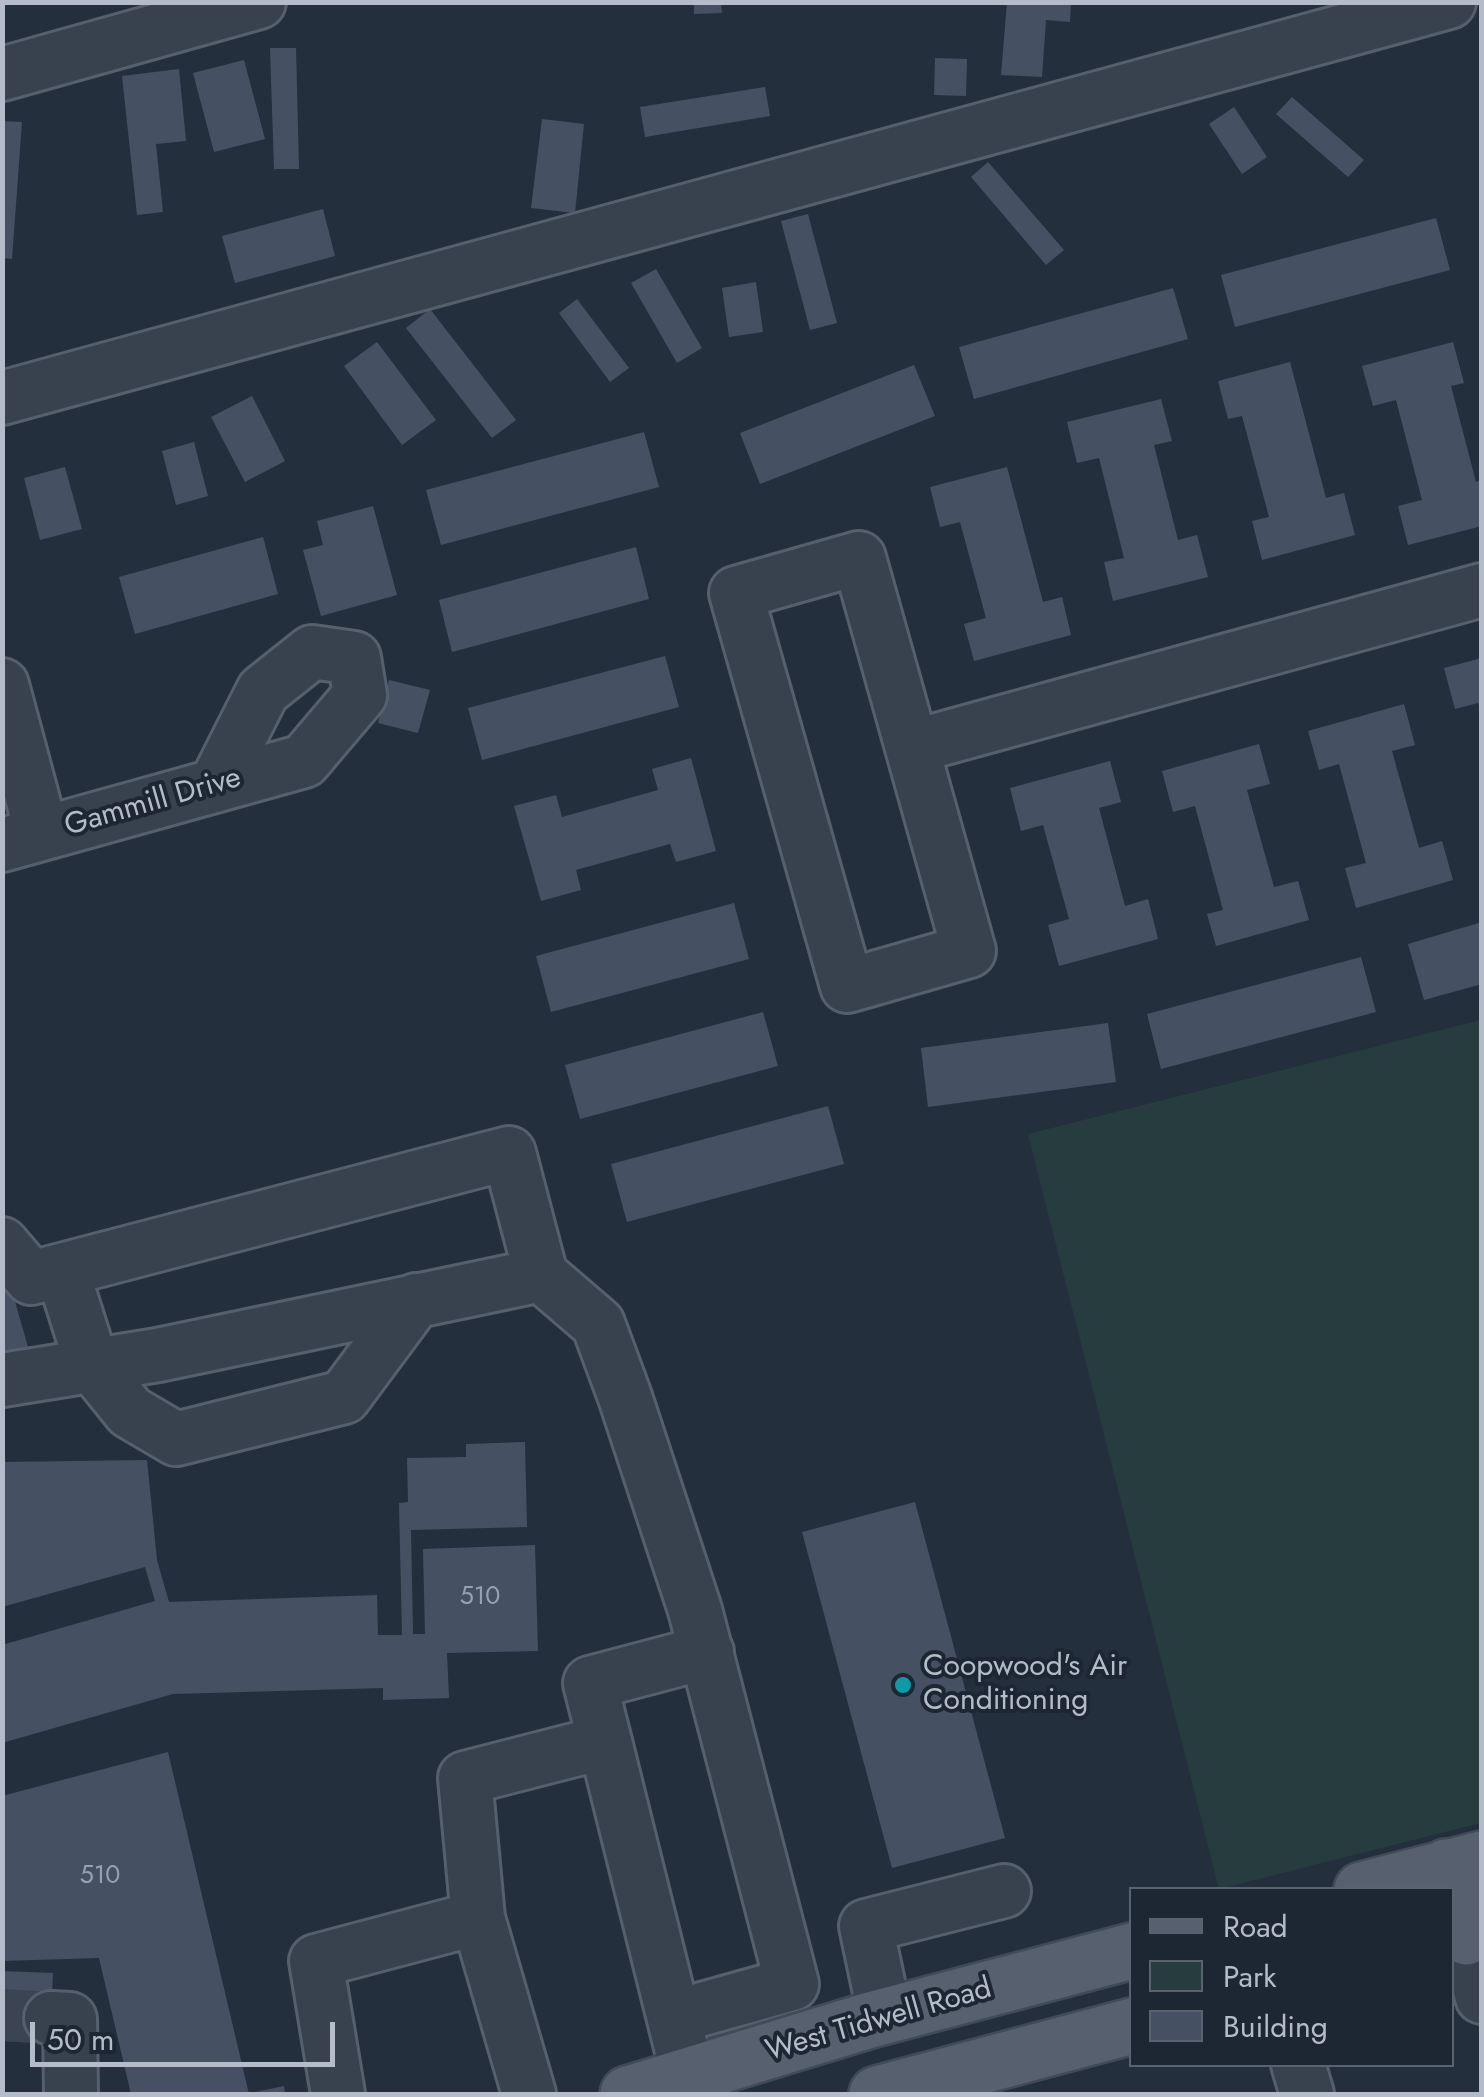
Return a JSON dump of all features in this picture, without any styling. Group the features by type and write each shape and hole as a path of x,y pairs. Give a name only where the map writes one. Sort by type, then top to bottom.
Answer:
{"main road":[{"path":"1373,1887 1464,1863 1466,1937"},
{"name":"West Tidwell Road","path":"628,2094 877,2018 1129,1952"},
{"path":"877,2018 882,2093 1129,2027"}],"street":[{"path":"2,74 258,2"},
{"path":"2,398 1448,2"},
{"path":"859,558 912,747 970,951 847,986 736,592 859,558"},
{"path":"912,747 1482,590"},
{"name":"Gammill Drive","path":"22,840 304,762 360,694 354,658 312,652 263,691 215,786"},
{"path":"2,686 22,840"},
{"path":"2,1244 31,1278 509,1153 541,1275 598,1324 625,1397 707,1652 792,1984 674,2017"},
{"path":"62,1270 92,1365 130,1412 176,1440 344,1396 416,1300"},
{"path":"2,1380 158,1355 541,1275"},
{"path":"688,2077 590,1683 707,1652"},
{"path":"528,2094 478,1918 465,1778 606,1742"},
{"path":"877,2018 866,1926 1004,1891"},
{"path":"338,2094 316,1961 478,1918"},
{"path":"1466,1937 1482,1996"},
{"path":"61,2018 71,2094"},
{"path":"1299,2067 1306,2094"}],"green space":[{"path":"1481,1020 1481,1823 1218,1887 1028,1134"}],"building":[{"path":"694,2 721,2 722,13 694,14"},
{"path":"1007,2 1071,2 1070,22 1046,20 1042,77 1001,75"},
{"path":"270,48 296,48 299,169 274,169"},
{"path":"935,58 967,59 966,96 934,95"},
{"path":"244,60 265,139 214,152 193,73"},
{"path":"179,69 186,141 156,144 163,212 137,215 122,76"},
{"path":"765,87 770,116 645,137 640,107"},
{"path":"1292,97 1364,160 1348,177 1276,114"},
{"path":"1234,107 1267,157 1242,174 1209,124"},
{"path":"542,119 584,124 575,213 531,208"},
{"path":"2,121 22,122 12,259 2,258"},
{"path":"988,162 1064,250 1046,265 971,177"},
{"path":"323,209 335,256 235,283 222,236"},
{"path":"808,214 837,323 810,330 781,221"},
{"path":"1436,218 1450,270 1235,327 1221,275"},
{"path":"656,269 702,348 677,363 631,283"},
{"path":"756,282 763,332 729,337 722,288"},
{"path":"1173,288 1188,339 974,399 959,347"},
{"path":"577,299 629,368 610,382 559,313"},
{"path":"430,309 516,420 492,438 406,328"},
{"path":"377,342 436,420 402,445 344,366"},
{"path":"1453,342 1464,383 1451,386 1476,482 1482,480 1482,526 1408,545 1398,506 1422,500 1396,400 1373,406 1362,366"},
{"path":"1290,362 1326,498 1344,493 1355,535 1262,560 1252,521 1269,517 1242,416 1228,419 1218,381"},
{"path":"914,365 935,416 760,484 740,433"},
{"path":"252,396 285,461 245,482 211,417"},
{"path":"1161,399 1172,441 1154,445 1178,540 1197,535 1208,577 1113,601 1104,562 1124,558 1099,458 1077,463 1067,422"},
{"path":"644,432 659,487 441,545 426,490"},
{"path":"194,442 208,496 176,505 162,451"},
{"path":"65,467 82,529 40,540 24,478"},
{"path":"1007,467 1043,602 1062,597 1071,635 974,661 964,624 986,618 960,522 940,527 930,487"},
{"path":"373,506 397,595 321,616 303,550 323,545 317,521"},
{"path":"263,537 278,594 135,634 119,577"},
{"path":"636,547 649,599 452,652 439,600"},
{"path":"665,656 679,707 482,760 468,708"},
{"path":"1482,658 1482,711 1478,703 1455,709 1444,668"},
{"path":"389,680 430,690 418,733 378,723"},
{"path":"1404,704 1415,745 1392,751 1419,848 1442,841 1453,880 1356,908 1345,868 1366,863 1339,764 1319,770 1308,731"},
{"path":"1259,744 1270,784 1247,790 1274,887 1298,881 1309,920 1216,946 1207,914 1223,910 1195,806 1173,812 1162,771"},
{"path":"691,758 716,851 676,862 670,844 576,870 581,890 541,901 514,806 556,795 562,817 658,790 652,769"},
{"path":"1110,761 1121,802 1099,808 1125,906 1148,899 1158,939 1059,966 1048,925 1069,919 1043,825 1021,831 1010,788"},
{"path":"734,903 749,959 551,1012 536,956"},
{"path":"1482,922 1482,984 1424,1000 1408,944"},
{"path":"1361,957 1376,1012 1161,1069 1147,1014"},
{"path":"763,1012 778,1066 580,1119 565,1065"},
{"path":"1108,1023 1116,1082 928,1107 921,1048"},
{"path":"828,1106 844,1164 627,1222 611,1164"},
{"path":"2,1256 30,1354 2,1361"},
{"path":"525,1442 527,1527 411,1530 413,1634 425,1634 423,1549 535,1545 538,1651 447,1653 449,1698 383,1700 383,1688 173,1694 2,1743 2,1645 155,1601 145,1567 2,1607 2,1462 147,1460 157,1560 169,1602 377,1595 378,1635 402,1635 399,1503 408,1502 407,1458 466,1457 466,1444"},
{"name":"Coopwood's Air Conditioning","path":"915,1502 1005,1838 892,1868 802,1532"},
{"path":"168,1752 249,2094 131,2094 99,1958 2,1961 2,1796"},
{"path":"2,1971 53,1973 50,2043 2,2041"},
{"path":"284,2086 285,2094 250,2094 250,2093"}],"tunnel":[{"path":"2,2015 51,2018"}],"place":[{"name":"Coopwood's Air Conditioning","path":"903,1685"}]}
